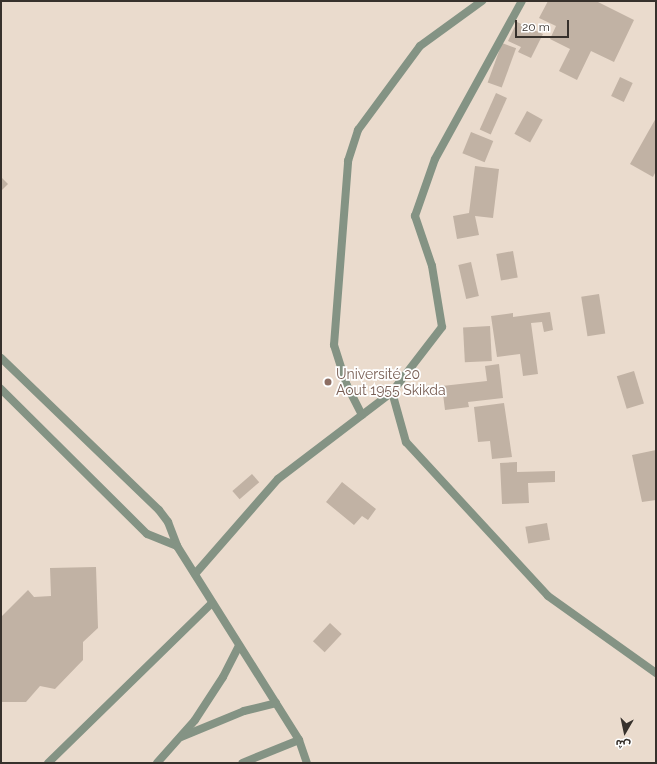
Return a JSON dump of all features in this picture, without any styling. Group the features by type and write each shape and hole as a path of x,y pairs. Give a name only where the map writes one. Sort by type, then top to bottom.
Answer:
{"lane":[{"path":"362,415 348,386 334,345 348,161 358,130 420,46 482,1"},
{"path":"194,574 278,479 392,392 442,327 432,266 415,216 435,160 522,1"},
{"path":"1,358 159,510 168,522 177,546 211,604 299,740 307,763"},
{"path":"1,389 147,534 177,546"},
{"path":"392,392 406,442 548,596 656,673"},
{"path":"48,763 211,604"},
{"path":"156,763 195,720 223,677 239,646"},
{"path":"178,738 244,711 276,703"},
{"path":"242,763 299,740"}],"building":[{"path":"548,1 596,1 634,20 614,62 591,51 577,80 559,71 570,49 550,39 556,26 539,18"},
{"path":"517,22 543,34 531,58 518,52 521,47 508,41"},
{"path":"502,43 516,48 502,88 488,82"},
{"path":"620,77 633,83 624,102 611,96"},
{"path":"496,93 507,98 491,134 480,130"},
{"path":"527,111 543,120 530,142 514,134"},
{"path":"656,118 656,171 653,177 630,164"},
{"path":"471,132 493,141 485,162 462,153"},
{"path":"475,166 499,169 493,218 475,216 479,235 457,239 453,216 469,213"},
{"path":"1,177 8,184 1,191"},
{"path":"513,251 518,278 501,281 496,254"},
{"path":"471,262 479,296 466,299 458,265"},
{"path":"599,294 605,334 587,336 581,297"},
{"path":"550,312 553,330 544,332 542,322 531,323 538,374 523,376 520,354 497,357 491,316 513,313 513,317"},
{"path":"490,326 492,361 465,362 463,327"},
{"path":"499,364 503,398 468,402 469,407 445,410 442,386 487,381 485,366"},
{"path":"634,371 644,404 627,409 617,376"},
{"path":"504,403 512,457 492,459 490,441 478,442 474,407"},
{"path":"656,450 656,500 642,502 632,455"},
{"path":"517,462 517,472 555,471 555,482 528,483 529,503 502,504 500,463"},
{"path":"252,474 259,482 240,499 232,491"},
{"path":"342,482 376,509 368,520 362,516 354,525 326,502"},
{"path":"547,523 550,540 528,544 525,527"},
{"path":"96,567 98,628 83,642 83,660 55,689 40,686 26,702 1,702 1,617 28,590 34,597 51,596 50,568"},
{"path":"330,623 342,634 325,652 313,641"}],"place":[{"name":"Université 20 Aout 1955 Skikda","path":"328,382"}]}
